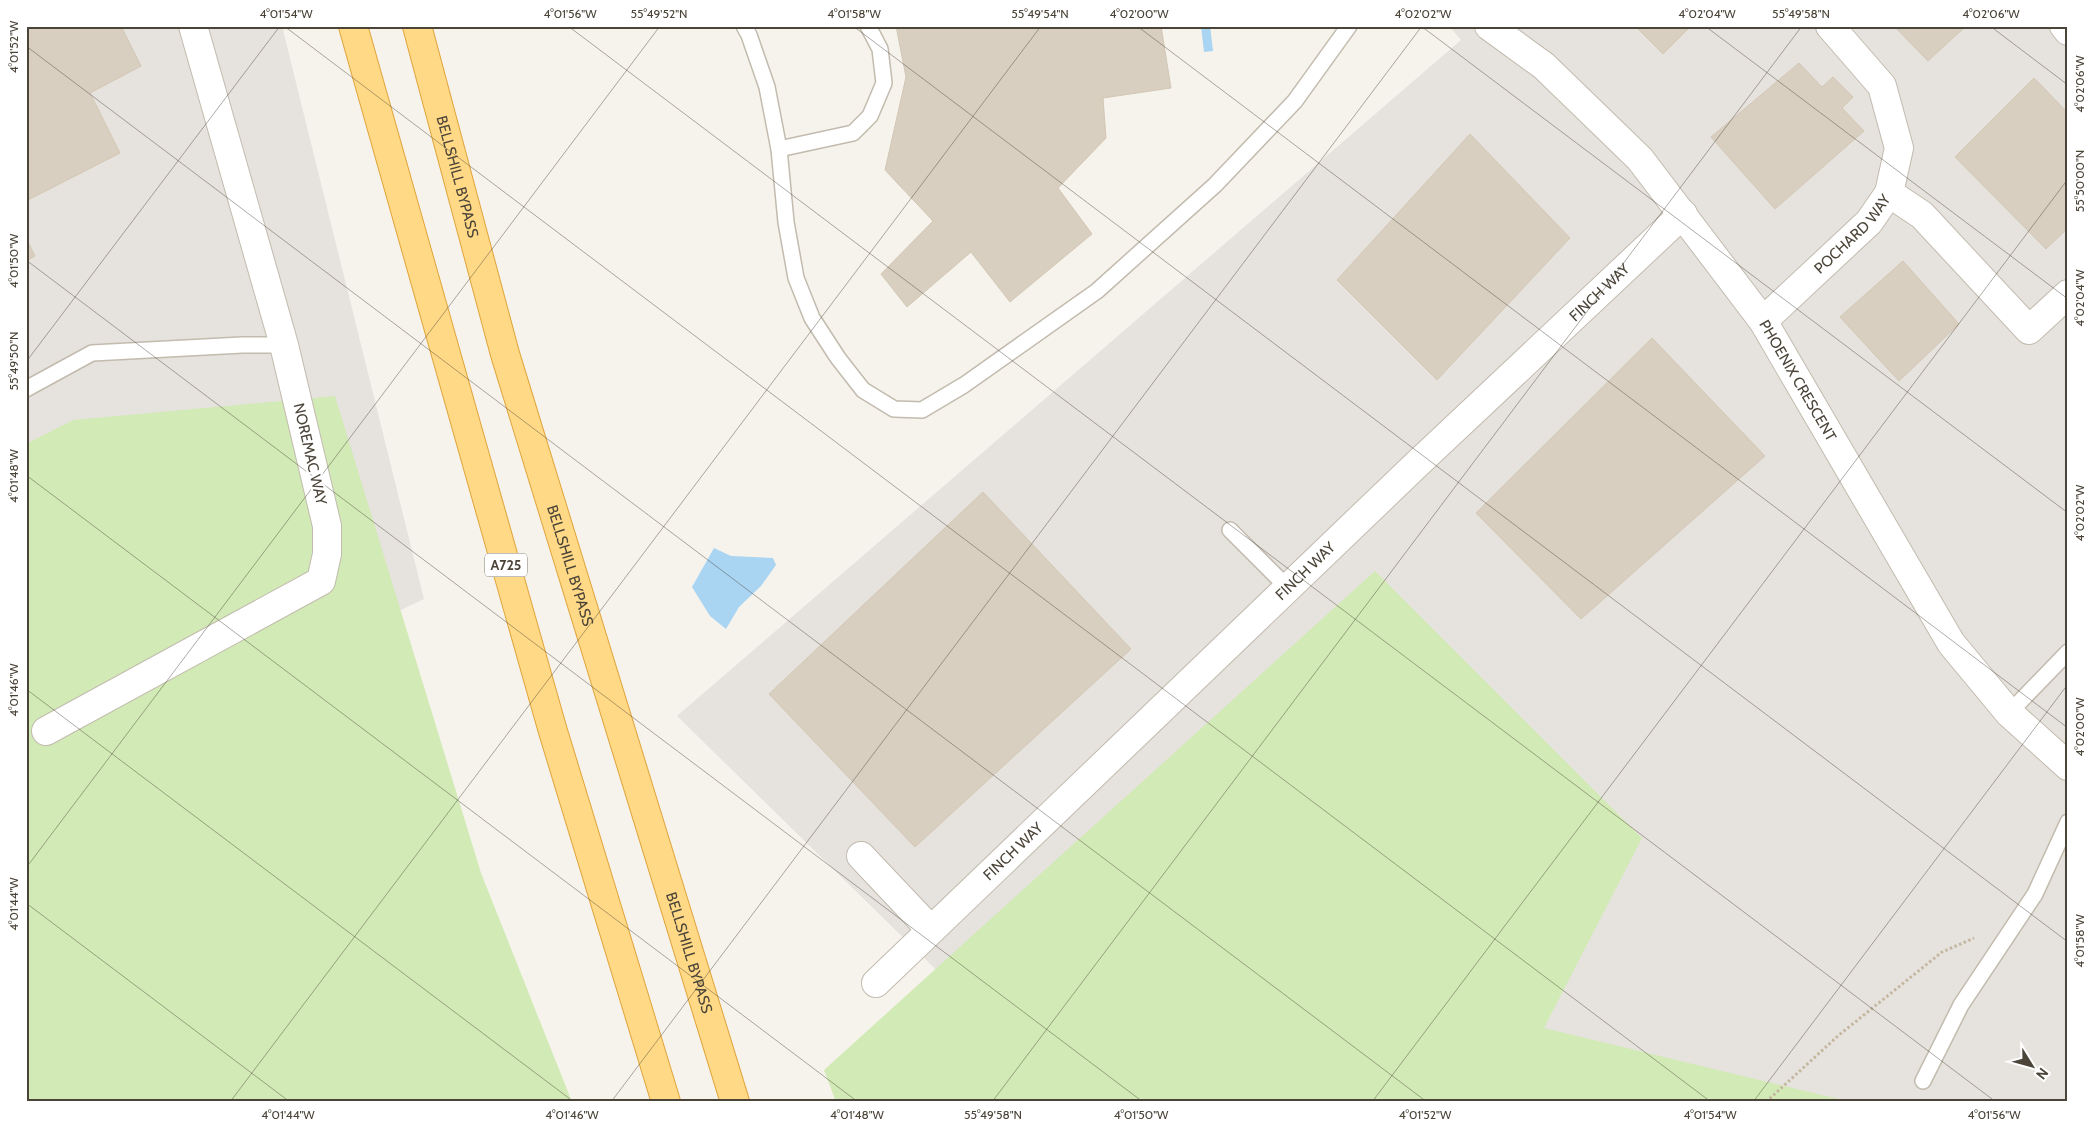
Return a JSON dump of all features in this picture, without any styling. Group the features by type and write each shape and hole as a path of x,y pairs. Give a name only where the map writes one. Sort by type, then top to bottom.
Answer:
{"highway":[{"name":"A725","path":"353,26 552,728 666,1102"},
{"name":"BELLSHILL BYPASS","path":"417,26 505,354 735,1102"},
{"path":"436,26 505,354"}],"street":[{"name":"NOREMAC WAY","path":"46,731 321,581 326,554 327,526 284,345 192,26"},
{"name":"PHOENIX CRESCENT","path":"1489,26 1544,66 1640,159 1763,321 1951,643 2009,713 2068,766"},
{"name":"POCHARD WAY","path":"1763,321 1869,222 1889,193 1899,148 1882,86 1830,26"},
{"path":"2064,26 2068,31"},
{"path":"1889,193 1922,215 2030,330 2068,294"},
{"name":"FINCH WAY","path":"876,983 1416,465 1683,214"},
{"path":"861,856 932,930"}],"lane":[{"path":"744,26 767,86 779,149 786,222 796,278 812,318 838,358 863,390 894,409 922,410 964,384 1097,291 1215,185 1295,102 1348,26"},
{"path":"779,149 853,134 870,116 884,83 880,50 868,26"},
{"path":"26,390 92,354 242,345 284,345"},
{"path":"1230,530 1288,588"},
{"path":"2009,713 2068,652"},
{"path":"1923,1081 1961,1005 2035,894 2068,822"}],"path":[{"path":"1766,1102 1839,1035 1942,952 2020,918"}],"shaded area":[{"path":"26,26 282,26 424,599 27,786"},
{"path":"1449,26 2068,26 2068,1102 1071,1102 677,716 1461,40"}],"green space":[{"path":"335,396 481,873 572,1102 26,1102 26,444 73,420"},
{"path":"1375,571 1642,838 1544,1028 1851,1102 836,1102 824,1070"}],"water":[{"path":"1201,26 1210,26 1213,51 1204,52"},
{"path":"714,548 731,556 773,558 776,565 761,586 739,607 726,629 710,616 692,587"}],"building":[{"path":"26,26 121,26 141,66 90,93 120,153 26,201"},
{"path":"896,26 1161,26 1171,88 1103,98 1106,138 1058,188 1092,234 1010,302 971,252 907,307 881,274 933,221 885,170 906,77"},
{"path":"1635,26 1691,26 1663,54"},
{"path":"1894,26 1966,26 1928,61"},
{"path":"1799,63 1822,87 1833,77 1853,97 1842,108 1864,131 1775,209 1711,137"},
{"path":"2034,78 2068,113 2068,228 2046,249 1955,157"},
{"path":"1470,134 1570,238 1437,380 1337,280"},
{"path":"26,238 35,256 26,261"},
{"path":"1903,261 1959,324 1899,381 1840,317"},
{"path":"1652,338 1765,456 1581,619 1476,513"},
{"path":"983,492 1131,649 915,847 769,694"}]}
